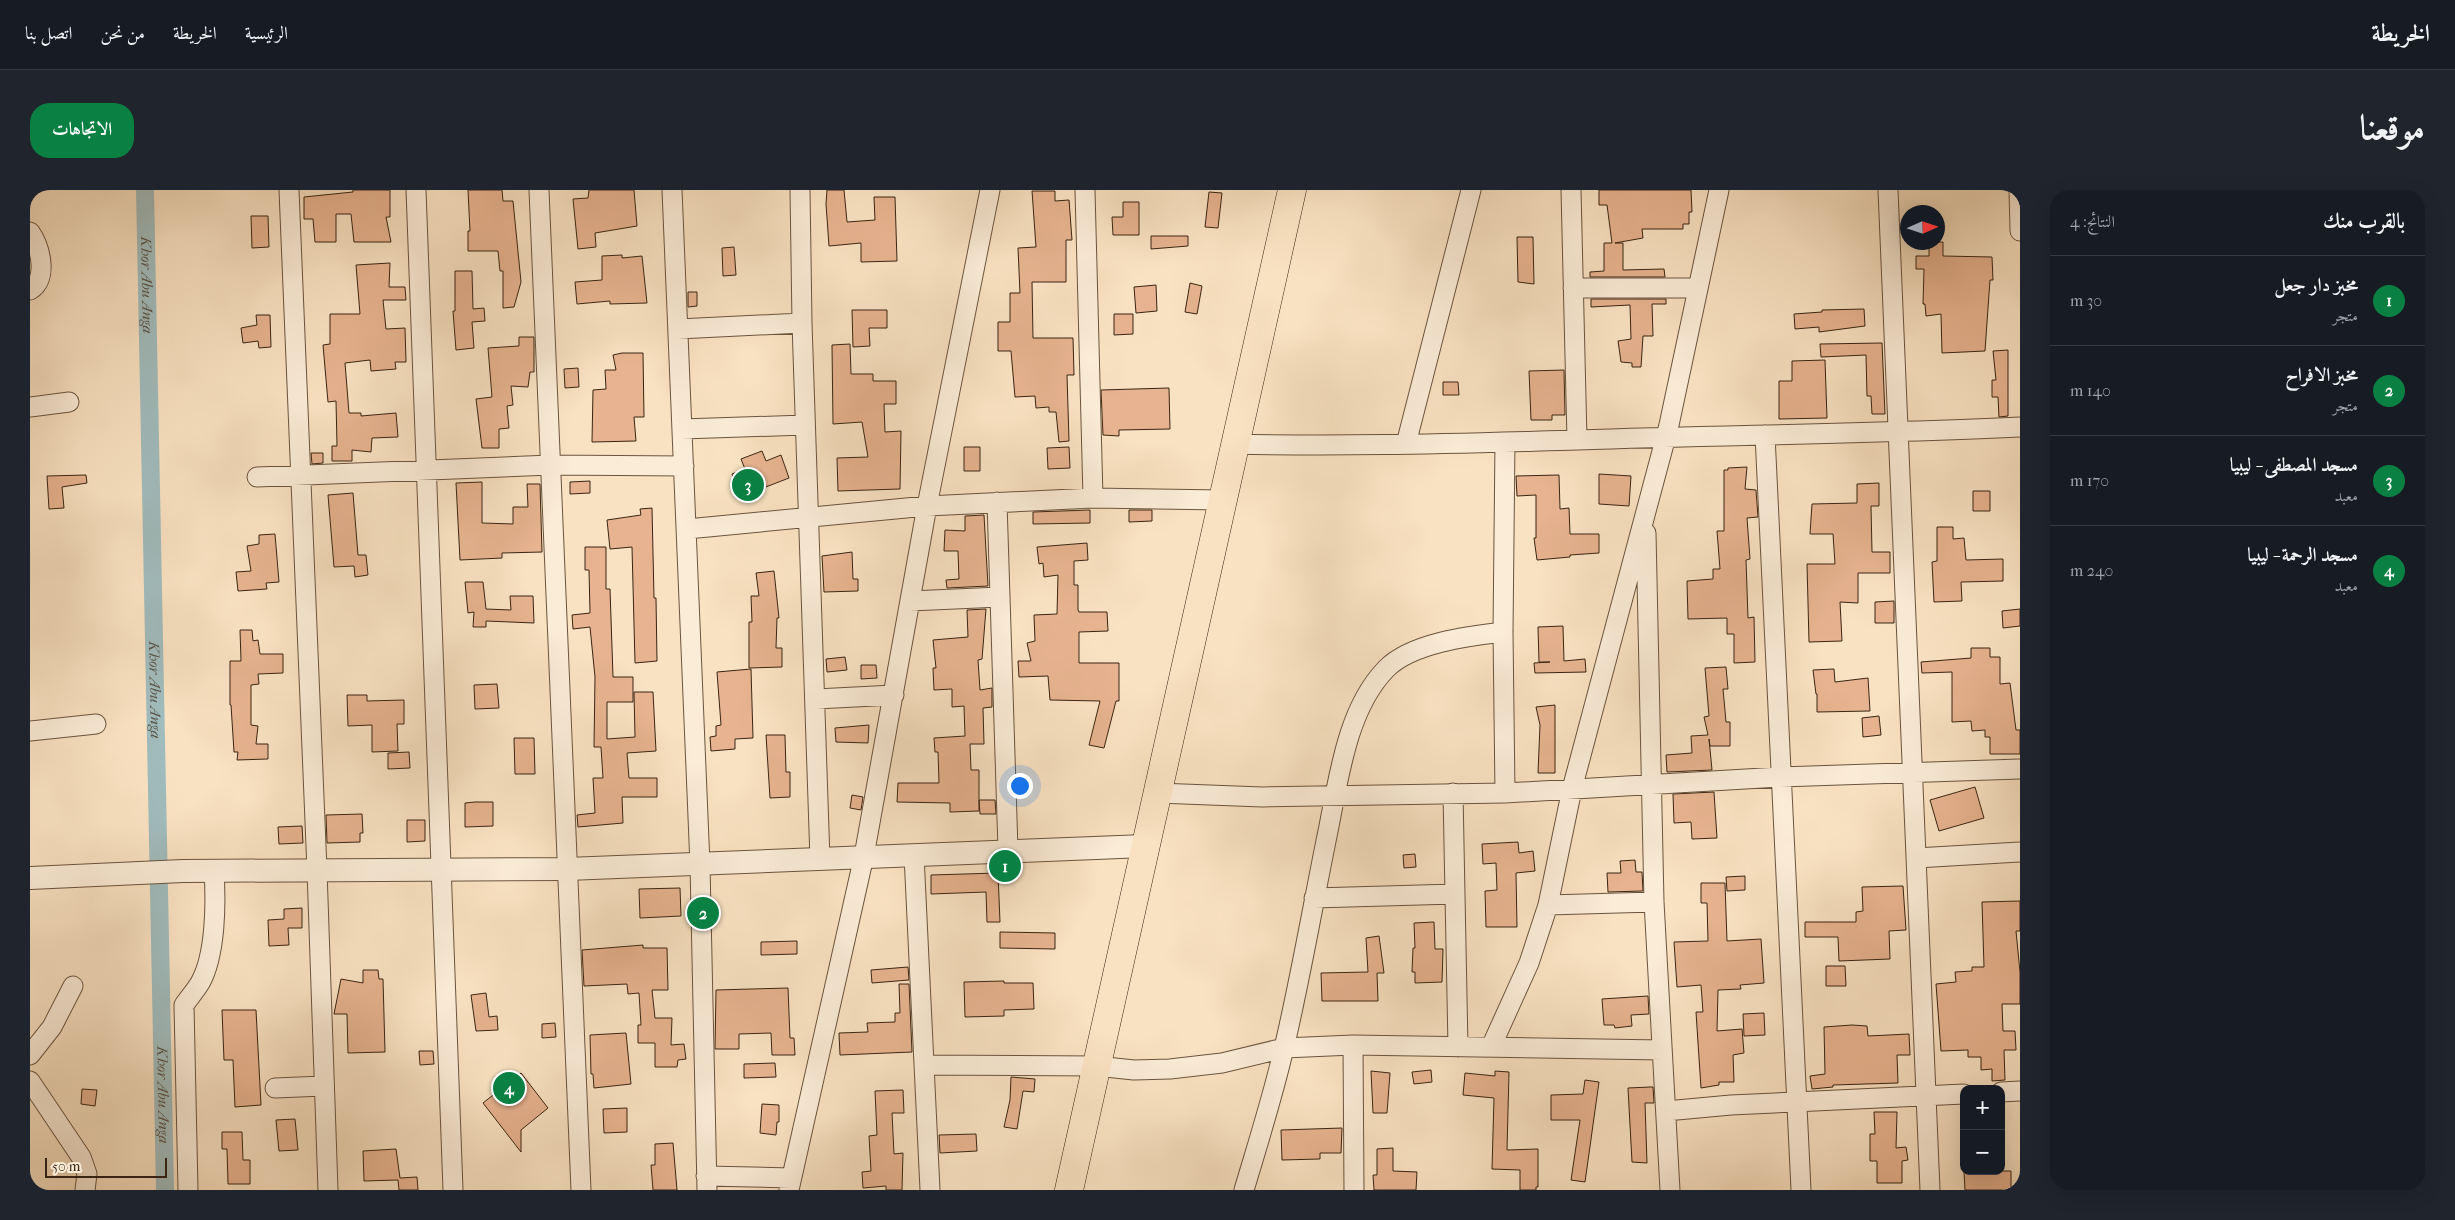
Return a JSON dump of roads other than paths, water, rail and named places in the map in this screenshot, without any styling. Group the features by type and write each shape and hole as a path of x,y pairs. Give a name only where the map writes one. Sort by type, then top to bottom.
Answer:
{"highway":[{"path":"1069,1190 1292,190"}],"street":[{"path":"289,190 328,1190"},
{"path":"416,190 453,1190"},
{"path":"540,190 581,1190"},
{"path":"672,190 700,864 706,1183 790,1184 864,856 927,506 990,190"},
{"path":"800,190 805,425 816,699 820,860"},
{"path":"1085,190 1093,498"},
{"path":"1406,444 1471,190"},
{"path":"1571,190 1577,440"},
{"path":"1491,1047 1529,963 1548,905 1572,789 1665,438 1719,190"},
{"path":"1888,190 1914,771 1930,1190"},
{"path":"2019,190 2020,231"},
{"path":"30,232 38,249 41,275 30,290"},
{"path":"1573,288 1698,288"},
{"path":"678,329 802,323"},
{"path":"30,407 69,402"},
{"path":"682,429 805,425"},
{"path":"1234,444 1311,446 1506,442 1898,433 2020,427"},
{"path":"1766,435 1780,777 1801,1190"},
{"path":"1505,793 1503,632 1506,442"},
{"path":"257,477 551,465 684,466"},
{"path":"687,529 927,506 997,502 1093,498 1222,500"},
{"path":"997,502 1008,850"},
{"path":"1646,512 1654,902 1670,1190"},
{"path":"910,601 1000,597"},
{"path":"1244,1190 1284,1048 1336,797 1354,721 1364,697 1387,667 1419,648 1467,636 1503,632"},
{"path":"816,699 894,695"},
{"path":"30,731 96,724"},
{"path":"1157,793 1336,797 1505,793 1652,786 1780,777 1914,771 2020,769"},
{"path":"1453,793 1458,1047"},
{"path":"30,878 184,871 567,869 1145,846"},
{"path":"1916,858 2020,852"},
{"path":"914,855 930,1190"},
{"path":"188,1190 184,1005 201,981 210,951 216,911 214,871"},
{"path":"1314,898 1455,894"},
{"path":"1548,905 1654,902"},
{"path":"30,1055 52,1027 73,986"},
{"path":"924,1065 1096,1066 1134,1070 1170,1069 1222,1063 1284,1048 1352,1044 1662,1050"},
{"path":"1352,1044 1354,1190"},
{"path":"30,1081 81,1157 87,1174 85,1190"},
{"path":"274,1088 324,1086"},
{"path":"2005,1092 2020,1091"},
{"path":"1666,1111 1731,1105 1960,1094"}],"waterway":[{"name":"Khor Abu Anga","path":"145,190 165,1190"}],"place":[{"name":"مسجد المصطفى - ليبيا","path":"748,485"},
{"name":"مخبز دار جعل","path":"1005,866"},
{"name":"مخبز الافراح","path":"703,913"},
{"name":"مسجد الرحمة - ليبيا","path":"509,1088"}]}
